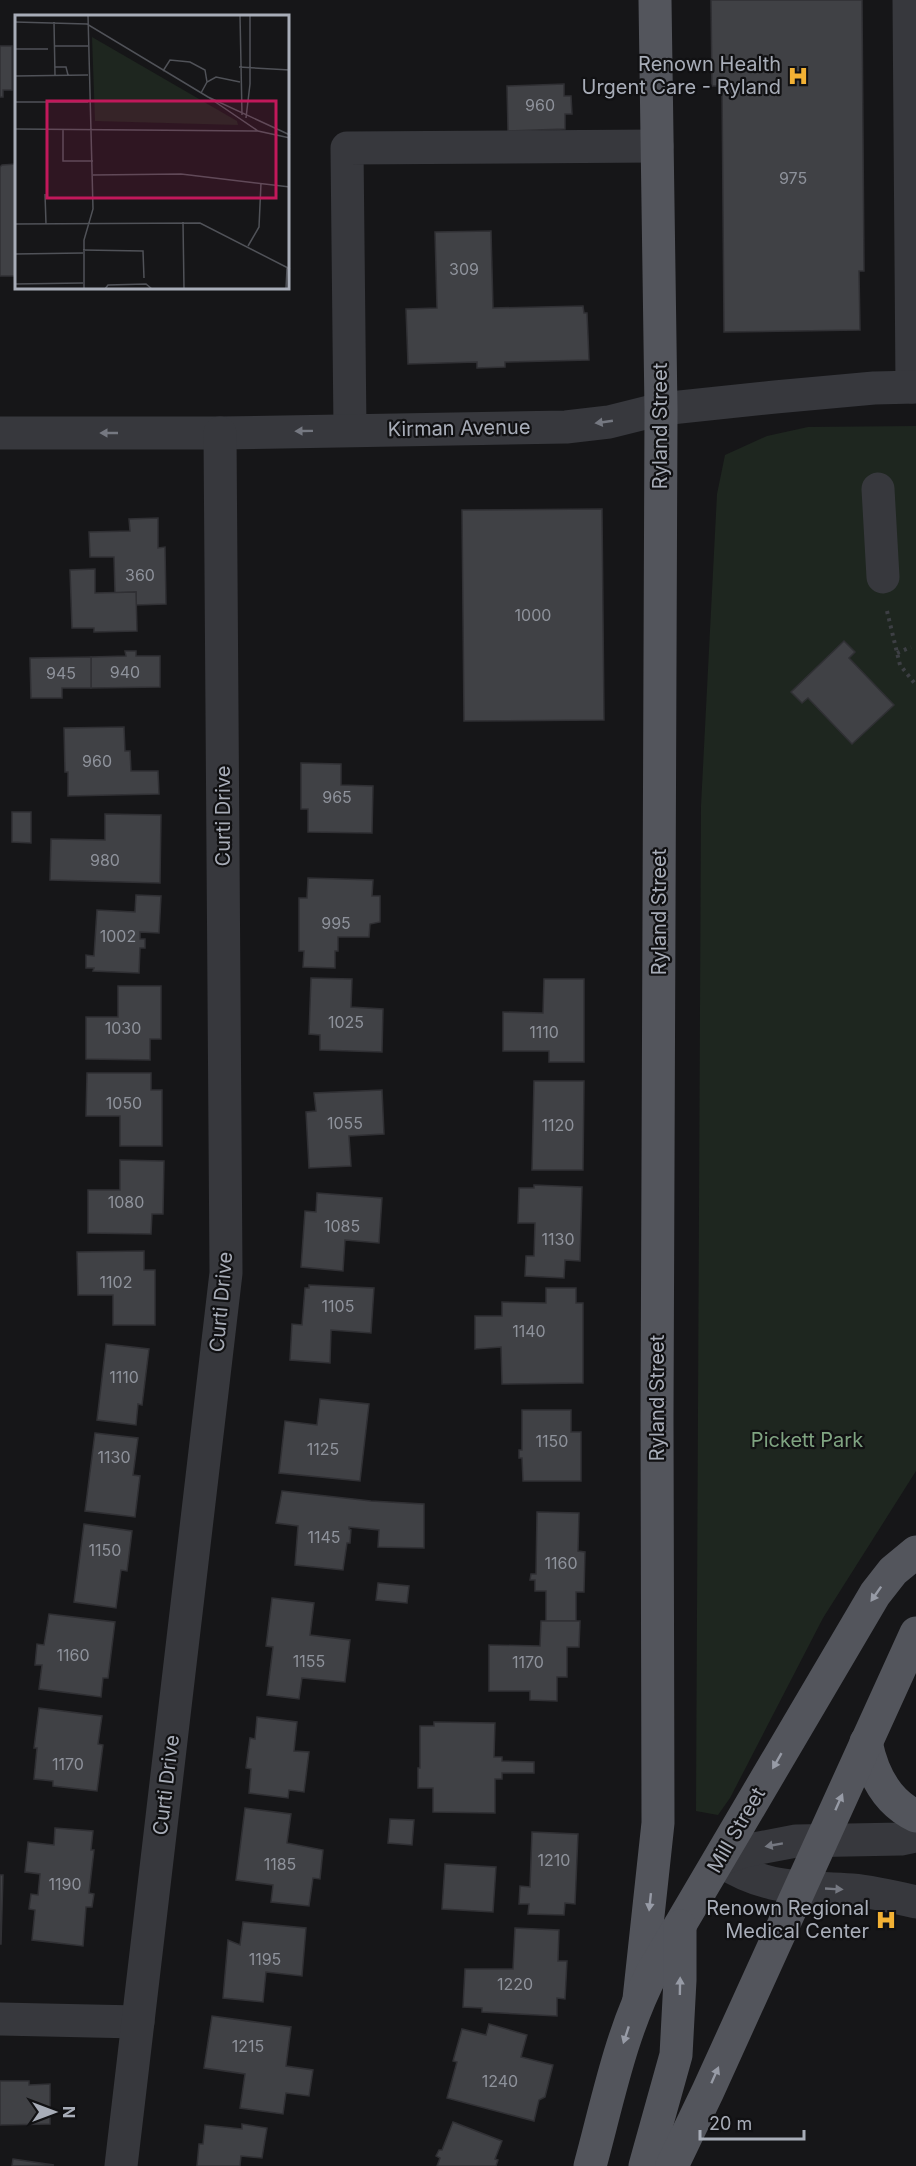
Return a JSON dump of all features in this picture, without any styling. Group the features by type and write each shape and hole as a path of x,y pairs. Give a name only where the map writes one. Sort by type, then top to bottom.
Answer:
{"main road":[{"name":"Ryland Street","path":"655,0 661,410 657,1418 658,1823"},
{"name":"Mill Street","path":"590,2166 615,2070 639,1999 875,1594 893,1571 916,1552"},
{"path":"672,2166 713,2081 916,1633"},
{"path":"866,1742 876,1776 899,1805 916,1816"},
{"path":"645,2166 676,2055 680,1992 680,1926 669,1862 658,1823"},
{"path":"639,1999 658,1823"}],"street":[{"path":"909,0 914,387"},
{"path":"350,430 347,148 657,146"},
{"name":"Kirman Avenue","path":"0,433 220,433 566,427 609,422 661,410 775,396 914,387"},
{"name":"Curti Drive","path":"121,2166 226,1273 220,433"},
{"path":"878,489 883,577"},
{"path":"719,1860 771,1845 822,1840 901,1839 916,1836"},
{"path":"719,1860 738,1872 779,1886 855,1890 916,1902"},
{"path":"0,2019 138,2022"}],"path":[{"path":"883,577 885,603 900,665 916,685"},
{"path":"897,653 911,647"}],"green space":[{"name":"Pickett Park","path":"916,426 916,1471 823,1618 730,1798 718,1815 696,1811 701,806 717,494 725,455 767,436 808,427"}],"building":[{"path":"711,0 862,0 864,271 859,271 860,330 724,332 722,86 712,86"},
{"path":"0,46 12,46 12,90 3,90 3,97 0,97"},
{"path":"564,84 564,96 571,96 572,114 565,114 565,129 508,131 507,86"},
{"path":"15,164 15,276 0,276 0,167"},
{"path":"491,231 493,308 583,306 584,313 587,313 589,360 505,362 505,367 477,368 477,362 408,364 406,309 437,308 435,232"},
{"path":"602,509 604,720 464,721 462,510"},
{"path":"158,518 158,548 165,547 166,604 136,605 136,592 115,593 114,557 90,557 89,532 130,531 129,519"},
{"path":"95,569 95,593 136,592 137,631 94,632 94,628 72,628 70,570"},
{"path":"844,641 855,652 849,658 894,705 852,744 808,698 802,703 791,692"},
{"path":"125,651 136,651 136,656 160,656 160,687 91,688 91,657 126,656"},
{"path":"91,657 91,688 62,688 62,698 31,698 30,658"},
{"path":"124,727 125,751 130,751 131,771 158,771 159,794 68,796 64,728"},
{"path":"301,763 341,764 341,785 373,786 372,833 308,832 308,809 301,809"},
{"path":"12,812 31,812 31,843 12,842"},
{"path":"105,814 161,815 160,883 50,880 51,839 105,840"},
{"path":"308,878 373,880 372,896 380,896 380,922 370,924 369,937 338,937 335,968 303,967 304,951 299,951 299,898 307,898"},
{"path":"136,895 161,896 159,933 140,932 140,939 145,939 145,948 140,948 139,973 93,971 94,968 86,968 86,955 94,956 97,910 135,912"},
{"path":"311,978 352,979 351,1007 383,1009 382,1052 320,1050 320,1035 309,1034"},
{"path":"544,979 584,979 584,1062 549,1062 549,1051 503,1051 503,1012 543,1013"},
{"path":"118,986 161,986 161,1039 150,1039 150,1060 86,1059 86,1017 118,1017"},
{"path":"87,1073 151,1073 151,1090 162,1090 162,1146 120,1146 120,1116 86,1116"},
{"path":"534,1081 584,1081 583,1170 532,1170"},
{"path":"382,1090 384,1134 349,1136 351,1166 309,1168 306,1112 316,1111 314,1093"},
{"path":"120,1160 164,1161 163,1214 152,1214 151,1234 88,1233 88,1190 120,1190"},
{"path":"534,1185 582,1187 580,1261 565,1260 564,1278 525,1276 526,1256 534,1256 535,1223 518,1223 519,1188 534,1188"},
{"path":"317,1193 382,1198 379,1243 345,1240 343,1271 301,1267 305,1211 316,1212"},
{"path":"144,1251 144,1270 155,1270 155,1325 113,1325 113,1295 78,1295 77,1252"},
{"path":"309,1285 374,1288 371,1333 331,1330 330,1363 290,1360 292,1324 302,1325 305,1288 309,1288"},
{"path":"546,1288 576,1288 576,1303 583,1303 583,1383 502,1384 501,1347 475,1349 475,1316 502,1316 502,1302 546,1303"},
{"path":"106,1344 149,1349 142,1405 138,1404 136,1425 97,1420"},
{"path":"320,1399 369,1404 360,1481 279,1473 285,1421 317,1425"},
{"path":"522,1410 571,1410 571,1432 581,1432 581,1481 523,1481 522,1458 519,1458 519,1450 522,1450"},
{"path":"95,1433 138,1438 133,1475 140,1476 135,1517 85,1511"},
{"path":"282,1491 371,1501 424,1504 424,1548 378,1547 379,1530 349,1527 351,1530 350,1543 347,1543 343,1570 295,1565 298,1526 276,1523"},
{"path":"537,1512 579,1513 578,1551 585,1552 584,1592 576,1592 576,1621 546,1621 546,1591 535,1591 535,1580 530,1580 531,1574 536,1574"},
{"path":"84,1524 132,1531 127,1571 121,1570 116,1608 74,1602"},
{"path":"378,1583 409,1586 407,1603 376,1600"},
{"path":"272,1598 314,1603 310,1635 350,1640 345,1682 302,1678 299,1699 267,1695 273,1647 266,1646"},
{"path":"49,1614 115,1622 108,1678 103,1678 101,1697 39,1689 42,1665 35,1665 37,1644 44,1645"},
{"path":"541,1621 580,1621 579,1647 567,1647 567,1677 557,1677 557,1701 530,1700 530,1691 489,1691 489,1645 540,1646"},
{"path":"39,1708 102,1716 98,1744 103,1745 97,1791 53,1786 53,1781 34,1779 37,1748 34,1748"},
{"path":"257,1717 297,1722 294,1751 309,1752 304,1792 289,1790 288,1798 249,1793 251,1769 246,1768 250,1738 255,1739"},
{"path":"434,1722 495,1723 494,1757 502,1757 502,1761 534,1762 534,1773 502,1773 502,1779 495,1779 495,1813 433,1812 433,1788 418,1788 418,1768 420,1768 420,1726 434,1726"},
{"path":"245,1808 291,1814 287,1843 323,1850 320,1879 313,1878 309,1906 271,1902 273,1885 236,1880"},
{"path":"390,1819 414,1820 412,1845 388,1843"},
{"path":"55,1828 93,1831 91,1850 94,1850 89,1893 94,1894 92,1907 86,1907 83,1946 32,1940 35,1910 29,1909 31,1894 38,1895 40,1874 25,1872 28,1842 54,1845"},
{"path":"532,1832 578,1834 575,1904 565,1903 564,1915 528,1914 529,1904 519,1904 520,1886 530,1887"},
{"path":"445,1864 496,1867 493,1912 442,1909"},
{"path":"0,1875 3,1875 1,1944 0,1944"},
{"path":"243,1922 306,1928 302,1976 266,1972 263,2002 223,1998 228,1940 240,1945"},
{"path":"515,1928 559,1930 558,1961 567,1961 565,1999 557,1998 557,2016 482,2012 482,2008 463,2007 465,1969 513,1969"},
{"path":"212,2016 291,2027 286,2066 313,2070 309,2096 286,2093 283,2114 240,2108 245,2074 204,2068"},
{"path":"489,2024 527,2035 521,2057 553,2065 545,2097 539,2100 534,2121 447,2098 457,2062 453,2061 462,2029 486,2035"},
{"path":"0,2081 29,2081 29,2085 50,2084 50,2124 0,2125"},
{"path":"453,2122 502,2141 495,2159 498,2160 496,2166 437,2166 440,2158 436,2156 439,2150 442,2150"},
{"path":"242,2124 267,2128 262,2158 241,2156 240,2166 197,2166 199,2144 203,2144 205,2125 242,2129"},
{"path":"13,2159 54,2165 12,2166"}],"place":[{"name":"Renown Health Urgent Care - Ryland","path":"798,76"},
{"name":"Renown Regional Medical Center","path":"886,1920"}]}
